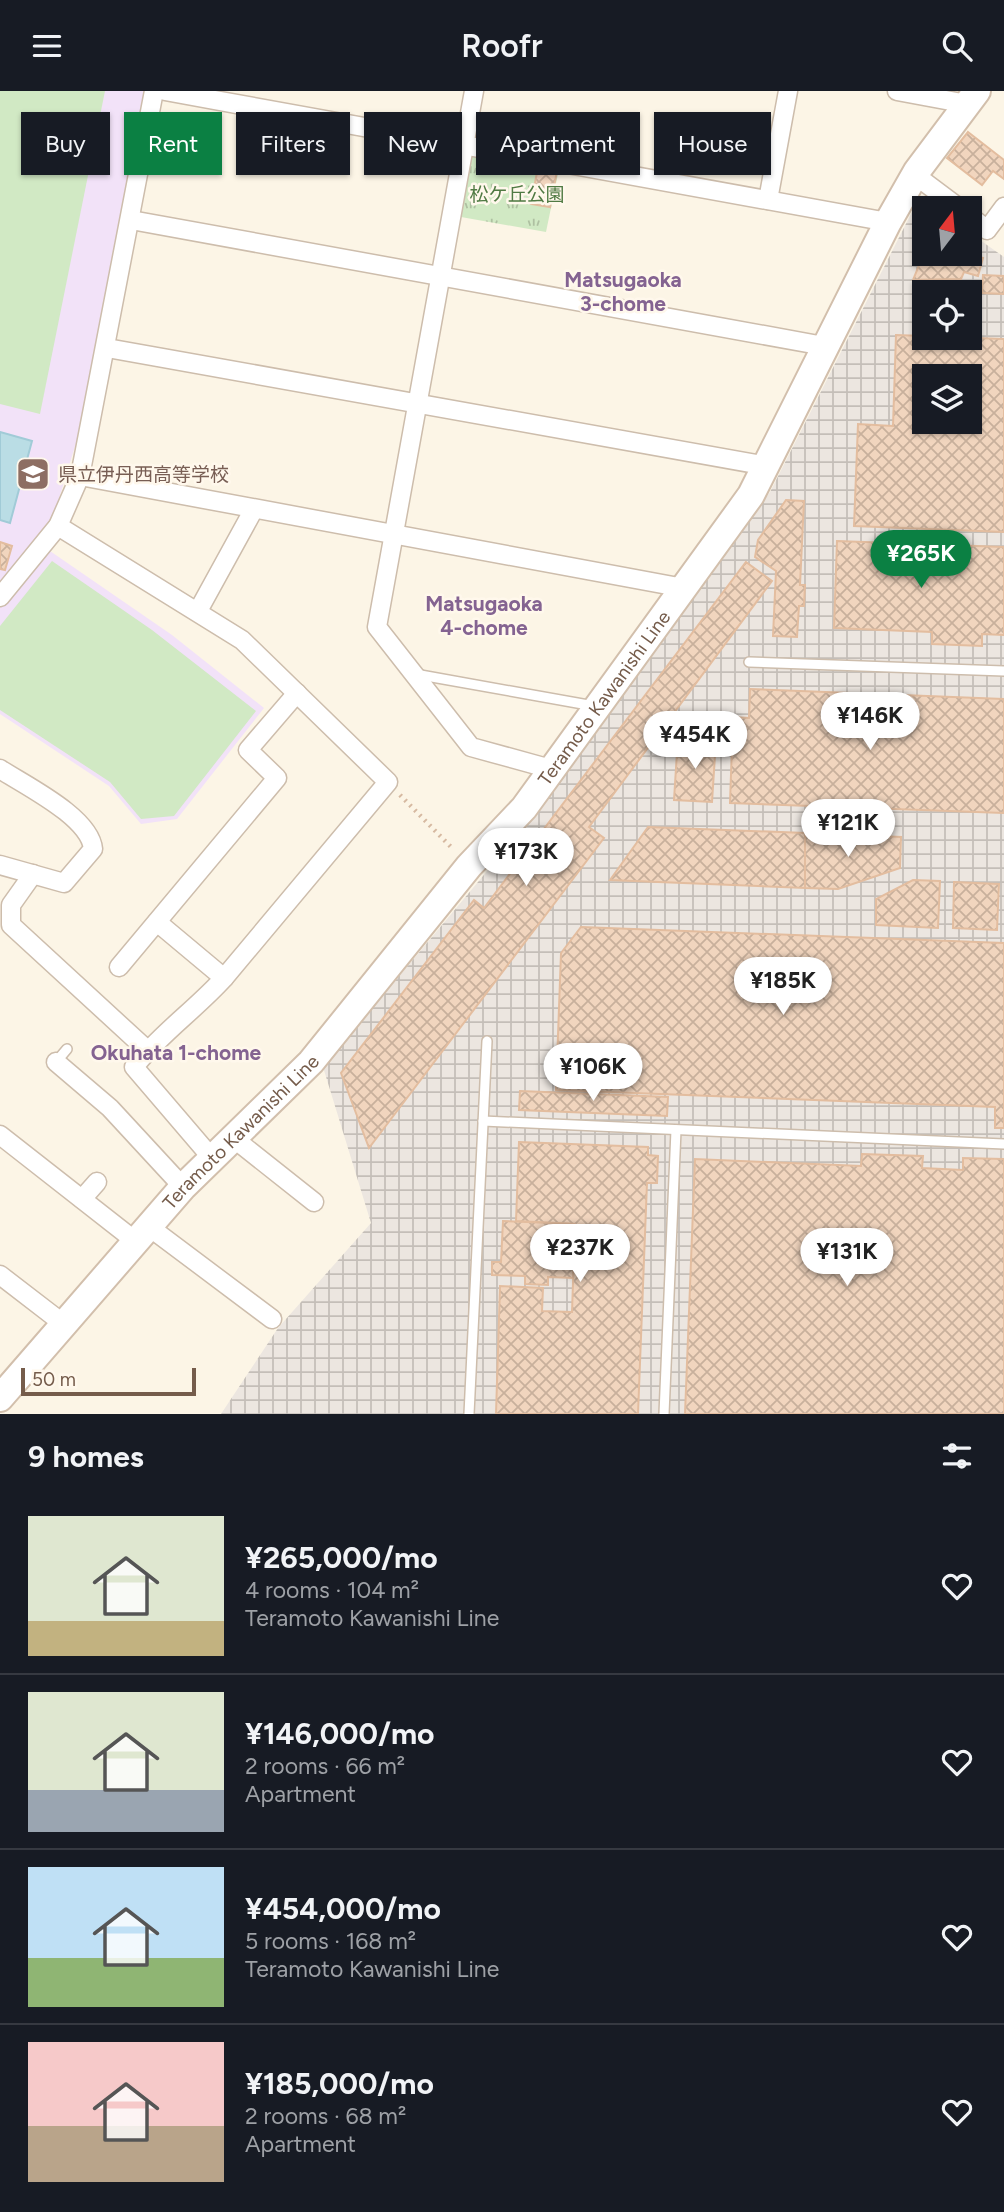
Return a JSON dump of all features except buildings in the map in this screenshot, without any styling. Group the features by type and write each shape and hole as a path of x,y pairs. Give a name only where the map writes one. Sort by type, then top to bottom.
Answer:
{"main road":[{"name":"Teramoto Kawanishi Line","path":"0,1398 183,1187 232,1136 311,1062 469,866 524,808 751,495 888,222 915,175 972,97"}],"street":[{"path":"0,597 58,526 80,476 155,91"},
{"path":"165,91 888,222"},
{"path":"474,91 377,627 471,747 551,769"},
{"path":"768,200 788,91"},
{"path":"898,91 972,97"},
{"path":"915,175 943,196"},
{"path":"982,225 989,231 1004,207"},
{"path":"131,220 824,346"},
{"path":"107,348 767,466"},
{"path":"80,476 684,588"},
{"path":"198,611 254,509"},
{"path":"58,526 242,640 388,782 224,978 198,1007 148,1050 134,1067 211,1157"},
{"path":"119,967 277,778 248,750 297,693"},
{"path":"0,769 72,815 92,839 93,849 64,883 0,865"},
{"path":"33,874 12,905 11,925 148,1050"},
{"path":"157,922 224,978"},
{"path":"61,1056 183,1187"},
{"path":"0,1135 82,1199 141,1233 272,1319"},
{"path":"232,1136 314,1202"},
{"path":"82,1199 97,1182"},
{"path":"0,1275 65,1325"}],"lane":[{"path":"749,662 1004,671"},
{"path":"414,674 596,706"},
{"path":"469,1414 487,1041"},
{"path":"483,1121 1004,1144"},
{"path":"664,1414 676,1130"}],"path":[{"path":"388,782 469,866"}],"shaded area":[{"name":"県立伊丹西高等学校","path":"0,91 144,91 140,112 124,112 124,175 128,175 80,430 53,518 34,540 172,635 264,708 177,819 141,824 109,786 0,714"},
{"path":"912,212 912,266 982,266 982,241 1004,257 1004,1414 221,1414 278,1328 371,1223 323,1067 530,820 770,492"}],"green space":[{"path":"0,91 105,91 101,112 21,112 21,175 88,175 40,414 0,404"},
{"name":"松ケ丘公園","path":"472,153 476,154 476,175 558,175 546,232 461,217"},
{"path":"52,561 152,630 256,711 174,816 141,819 110,782 0,710 0,626"}],"water":[{"path":"0,432 32,441 10,523 0,520"}],"place":[{"name":"県立伊丹西高等学校","path":"33,474"}],"district":[{"name":"Matsugaoka 3-chome","path":"623,291"},
{"name":"Matsugaoka 4-chome","path":"484,615"},
{"name":"Okuhata 1-chome","path":"176,1052"}]}
